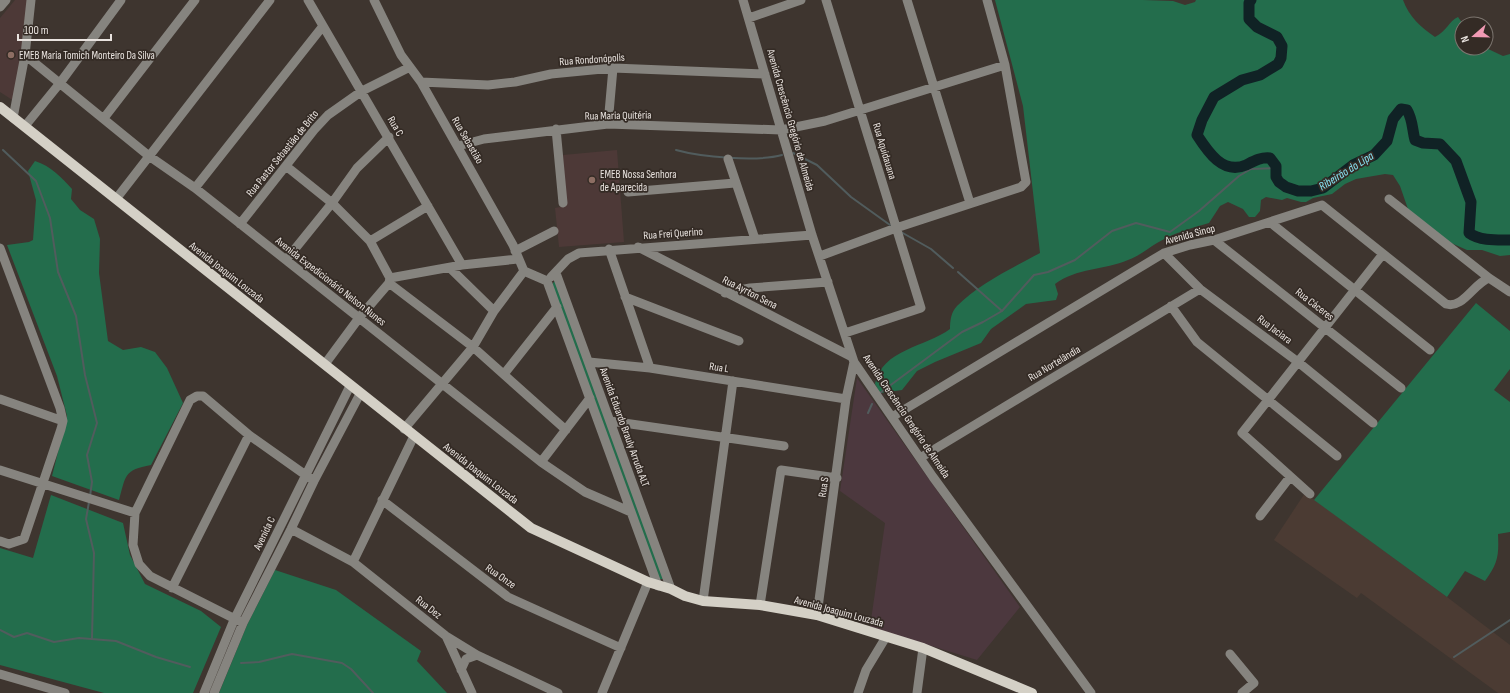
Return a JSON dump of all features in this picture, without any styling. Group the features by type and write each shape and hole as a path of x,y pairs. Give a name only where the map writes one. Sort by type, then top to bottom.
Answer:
{"main road":[{"name":"Avenida Joaquim Louzada","path":"0,107 325,364 360,394 531,528 648,582 671,589 685,596 703,601 760,605 817,615 923,648 1032,693"}],"street":[{"path":"0,7 6,0"},
{"path":"13,118 25,55 31,0"},
{"path":"25,126 60,83 121,0"},
{"path":"104,118 195,0"},
{"path":"116,199 270,0"},
{"name":"Rua C","path":"308,0 462,265"},
{"name":"Rua Sebastião","path":"374,0 401,55 421,82 458,146 524,271"},
{"name":"Avenida Crescêncio Gregório de Almeida","path":"743,0 812,235 853,360 920,458 1091,693"},
{"path":"749,18 801,0"},
{"name":"Rua Aquidauana","path":"826,0 921,308 845,333"},
{"path":"907,0 970,203"},
{"path":"820,256 896,228 1021,187 1026,182 1005,65 987,0"},
{"path":"195,188 323,26"},
{"name":"Avenida Expedicionário Nelson Nunes","path":"25,55 149,156 195,188 440,384 541,462 585,492 631,512"},
{"name":"Rua Maria Quitéria","path":"458,146 484,139 556,129 608,124 780,130 818,123 860,111 1005,65"},
{"name":"Rua Pastor Sebastião de Brito","path":"240,224 314,130 328,115 362,91 410,67"},
{"path":"608,124 613,68"},
{"name":"Rua Rondonópolis","path":"421,82 488,84 515,82 551,74 613,68 765,74"},
{"path":"556,129 563,203"},
{"path":"286,260 357,168 389,137"},
{"path":"728,159 755,239"},
{"path":"286,166 332,202 370,241 390,280 473,347 566,430"},
{"path":"628,192 735,183"},
{"path":"1389,199 1489,278 1510,292"},
{"name":"Avenida Sinop","path":"892,417 1164,253 1190,244 1214,240 1270,223 1322,205 1446,304 1458,304 1476,285 1489,278"},
{"path":"370,241 428,206"},
{"path":"1270,223 1430,350"},
{"path":"325,364 359,318 390,280 516,255 554,231"},
{"name":"Rua Frei Querino","path":"547,281 556,274 568,259 579,253 609,249 812,235"},
{"name":"Rua Cáceres","path":"1214,240 1401,388"},
{"name":"Rua Ayrton Sena","path":"638,247 853,360"},
{"path":"0,248 60,408 63,420 44,484 24,540 9,544 0,541"},
{"path":"609,249 650,368"},
{"name":"Rua Jaciara","path":"1164,253 1200,289 1298,362 1373,423"},
{"path":"1310,494 1242,433 1383,254"},
{"path":"450,268 494,311"},
{"path":"404,428 473,347 494,311 524,271 547,281"},
{"name":"Avenida Eduardo Brauly Arruda ALT","path":"556,274 671,589"},
{"name":"Avenida Eduardo Brauly Arruda ALT","path":"547,281 658,586"},
{"path":"725,293 750,288 828,282"},
{"name":"Rua Nortelândia","path":"920,458 1200,289"},
{"path":"625,296 739,341"},
{"path":"1171,306 1197,342 1337,456"},
{"path":"504,374 557,307"},
{"name":"Rua S","path":"817,615 837,478 846,399 853,360"},
{"name":"Rua L","path":"589,362 650,368 846,399"},
{"path":"703,601 733,381"},
{"name":"Avenida C","path":"214,693 243,623 291,530 310,478 350,386"},
{"name":"Avenida C","path":"204,693 234,620 310,478 360,394"},
{"path":"243,623 234,620 150,576 139,564 133,545 135,513 190,400 197,396 203,396 249,435 310,478"},
{"path":"541,462 590,398"},
{"path":"0,399 63,420"},
{"path":"610,421 784,446"},
{"path":"172,588 249,435"},
{"path":"353,562 414,436"},
{"path":"0,470 135,513"},
{"path":"760,605 781,470 837,478"},
{"path":"1260,516 1290,477"},
{"name":"Rua Onze","path":"382,500 508,596 621,648"},
{"name":"Rua Dez","path":"291,530 353,562 446,636 476,655 558,693"},
{"path":"602,693 648,582"},
{"path":"446,636 472,693"},
{"path":"858,693 866,670 886,637"},
{"path":"916,693 923,648"},
{"path":"1230,654 1254,683 1242,693"},
{"path":"461,670 466,659 476,655"},
{"path":"0,674 65,693"}],"shaded area":[{"name":"EMEB Maria Tomich Monteiro Da Silva","path":"15,0 30,0 17,103 0,92 0,18"},
{"name":"EMEB Nossa Senhora de Aparecida","path":"617,150 624,242 559,247 555,208 565,206 563,155"},
{"path":"857,378 1020,607 977,660 870,627 885,523 840,491"},
{"path":"1305,493 1510,645 1510,693 1498,693 1361,593 1357,598 1274,540"}],"green space":[{"path":"995,0 1143,0 1173,1 1185,5 1195,2 1196,0 1403,0 1409,12 1416,21 1435,37 1439,35 1454,20 1454,56 1494,56 1494,52 1503,56 1510,54 1510,255 1500,256 1482,250 1467,250 1442,239 1408,209 1400,186 1393,175 1385,174 1356,179 1345,184 1332,194 1313,198 1306,202 1287,198 1282,200 1266,197 1261,200 1260,211 1255,217 1249,217 1243,209 1228,202 1220,206 1209,223 1170,236 1128,260 1110,266 1081,272 1063,279 1055,284 1058,294 1056,300 1026,304 991,329 981,343 917,371 902,390 880,393 875,384 879,372 886,363 906,350 950,329 953,311 975,290 997,276 1040,253 1023,106"},
{"path":"35,161 51,169 60,176 72,189 71,199 80,210 94,219 100,239 99,273 108,341 123,350 141,347 155,352 167,368 183,403 151,465 136,469 128,475 125,479 119,500 52,476 67,416 57,376 7,245 29,242 33,240 36,200 28,171"},
{"path":"556,279 664,579 658,579 551,286"},
{"path":"1476,303 1510,331 1510,369 1494,390 1510,402 1510,532 1498,534 1497,559 1493,569 1485,581 1465,571 1447,597 1314,500"},
{"path":"51,495 123,523 130,555 145,584 201,611 221,627 193,693 104,693 0,665 0,548 33,558"},
{"path":"275,570 336,590 421,651 417,661 447,693 219,693 247,625"}],"waterway":[{"name":"Ribeirão do Lipa","path":"1251,0 1249,3 1249,19 1257,27 1277,37 1282,46 1281,58 1278,64 1260,75 1242,80 1214,97 1202,120 1197,135 1211,155 1223,164 1230,167 1238,167 1261,159 1270,158 1276,166 1276,177 1279,182 1286,187 1298,191 1311,191 1323,188 1353,165 1374,155 1387,141 1393,119 1401,109 1407,110 1415,140 1423,143 1440,144 1456,161 1471,202 1469,233 1483,239 1510,240"},
{"path":"3,150 36,181 50,218 58,272 76,316 85,375 97,423 87,455 92,482 90,496"},
{"path":"676,150 700,155 729,158 758,158 782,155"},
{"path":"793,153 817,165 851,197 890,225"},
{"path":"880,393 962,332 1002,311 1034,275 1048,272 1075,260 1112,231 1136,223 1170,232 1199,211 1239,176 1251,169 1276,168"},
{"path":"901,232 931,249 953,268"},
{"path":"958,272 1002,311"},
{"path":"868,413 872,404"},
{"path":"89,502 86,519 94,553 92,638"},
{"path":"1454,657 1510,620"},
{"path":"0,630 14,637 27,633 54,642 79,638 116,641 156,657 190,667"},
{"path":"241,663 259,662 292,654 342,663 351,669 373,693"}],"place":[{"name":"EMEB Maria Tomich Monteiro Da Silva","path":"11,55"},
{"name":"EMEB Nossa Senhora de Aparecida","path":"592,180"}]}
